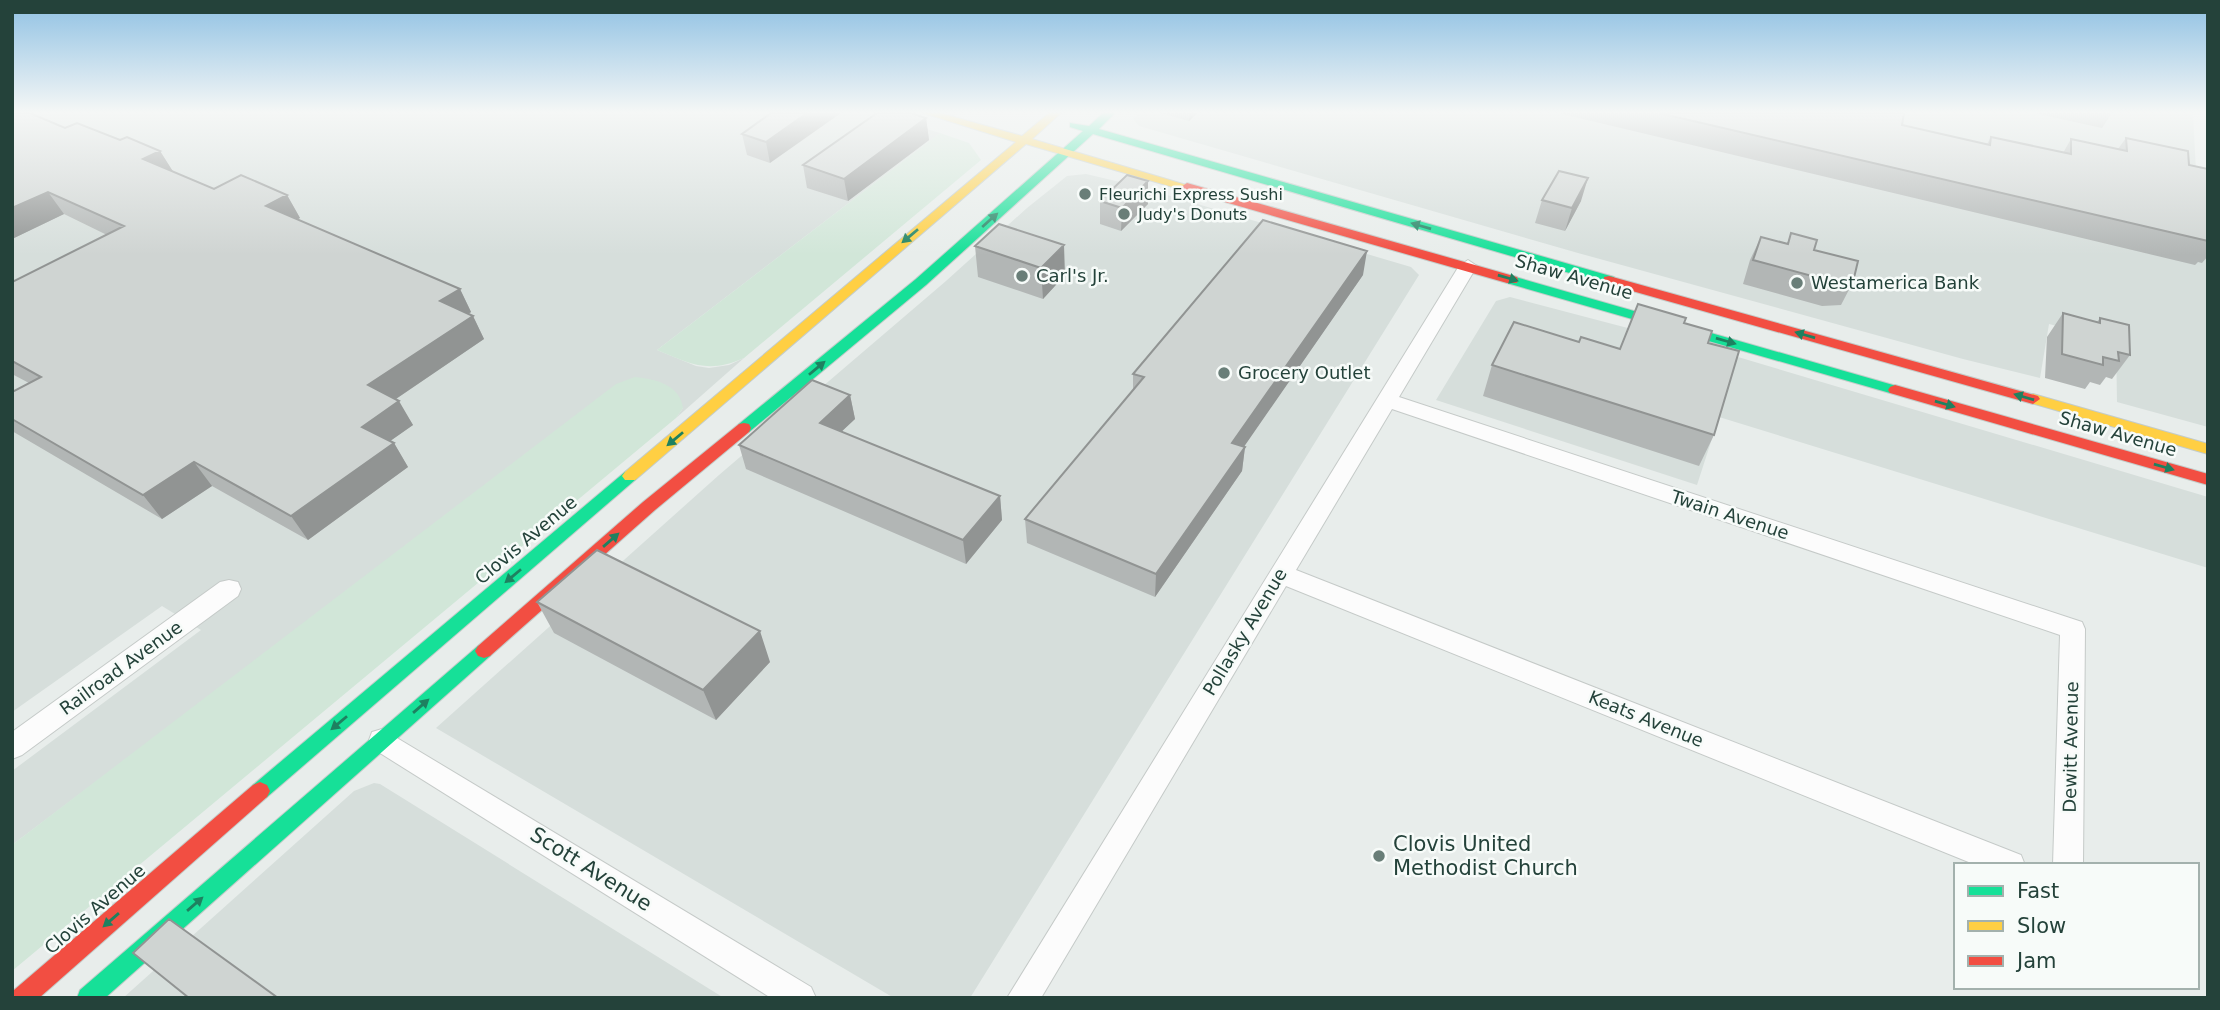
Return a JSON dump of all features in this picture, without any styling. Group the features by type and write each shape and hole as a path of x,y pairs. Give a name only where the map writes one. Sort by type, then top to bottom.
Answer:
{"main road":[{"name":"Clovis Avenue","path":"22,998 268,784 1001,160"},
{"path":"88,998 385,727 921,282 1057,160"},
{"name":"Shaw Avenue","path":"1089,160 1468,266 2208,480"},
{"name":"Shaw Avenue","path":"1194,160 2208,449"},
{"path":"1257,209 1343,219 1455,249 1466,249 1478,243"},
{"path":"1468,266 1476,259 1488,257 1688,315 1715,310"},
{"path":"529,584 603,500"},
{"path":"112,941 268,784"}],"street":[{"name":"Pollasky Avenue","path":"1023,998 1468,266"},
{"name":"Twain Avenue","path":"1387,400 2073,629"},
{"name":"Keats Avenue","path":"1280,574 2006,863"},
{"name":"Railroad Avenue","path":"12,747 229,589"},
{"name":"Dewitt Avenue","path":"2068,863 2073,629"},
{"name":"Scott Avenue","path":"385,727 800,998"}],"shaded area":[{"path":"12,160 905,160 657,350 696,366 709,368 729,365 744,358 676,418 683,408 301,627 12,845 12,771 201,630 162,606 12,712"},
{"path":"1257,160 2195,160 2208,265 2208,427 2117,402 2116,341 2049,324 2040,378 1578,253"},
{"path":"1086,174 1133,185 1411,267 1419,275 970,998 894,998 436,728 719,475 946,281 1027,208 1067,176"},
{"path":"1510,297 1738,357 2208,497 2208,568 1719,417 1697,485 1436,400 1496,301"},
{"path":"374,783 380,784 724,998 123,998 354,791"}],"green space":[{"path":"905,160 981,160 744,358 710,366 690,363 657,350"},
{"path":"635,377 659,382 677,394 683,408 676,418 12,971 12,845 616,384"}],"building":[{"path":"12,160 146,160 214,189 241,175 287,195 266,206 460,289 440,301 473,316 368,385 399,401 362,427 394,443 291,516 194,462 143,495 12,419 12,392 41,377 12,361 12,282 124,226 48,192 12,208"},
{"path":"810,160 869,160 844,179 803,165"},
{"path":"1861,160 2189,160 2189,165 2208,169 2208,241"},
{"path":"1559,171 1588,178 1572,208 1542,200"},
{"path":"1127,175 1148,181 1122,208 1100,201"},
{"path":"1263,220 1367,251 1232,443 1245,447 1156,574 1025,519 1144,377 1133,374"},
{"path":"999,224 1064,245 1041,268 975,246"},
{"path":"1791,233 1817,240 1814,250 1858,261 1853,282 1834,282 1753,260 1761,237 1788,244"},
{"path":"1638,304 1686,318 1684,323 1712,331 1708,343 1739,351 1714,435 1492,365 1514,322 1579,342 1581,337 1620,349"},
{"path":"2063,313 2100,323 2100,318 2129,325 2130,355 2118,352 2119,361 2103,357 2103,365 2062,354"},
{"path":"812,380 850,395 820,423 1000,496 963,540 739,445"},
{"path":"597,550 760,631 703,690 537,602"},
{"path":"169,919 278,998 189,998 133,953"}],"traffic: fast":[{"path":"744,428 921,282 1057,160"},
{"path":"1195,160 1609,280"},
{"path":"1512,280 1895,390"},
{"path":"260,791 630,476"},
{"path":"88,998 484,651"}],"traffic: slow":[{"path":"630,476 1001,160"},
{"path":"1093,160 1187,187"},
{"path":"2033,399 2208,449"}],"traffic: jam":[{"path":"1187,187 1512,280"},
{"path":"1609,280 2033,399"},
{"path":"1895,390 2208,480"},
{"path":"484,651 649,506 744,428"},
{"path":"22,998 260,791"}],"place":[{"name":"Fleurichi Express Sushi","path":"1085,194"},
{"name":"Judy's Donuts","path":"1124,214"},
{"name":"Carl's Jr.","path":"1022,276"},
{"name":"Westamerica Bank","path":"1797,283"},
{"name":"Grocery Outlet","path":"1224,373"},
{"name":"Clovis United Methodist Church","path":"1379,856"}]}
